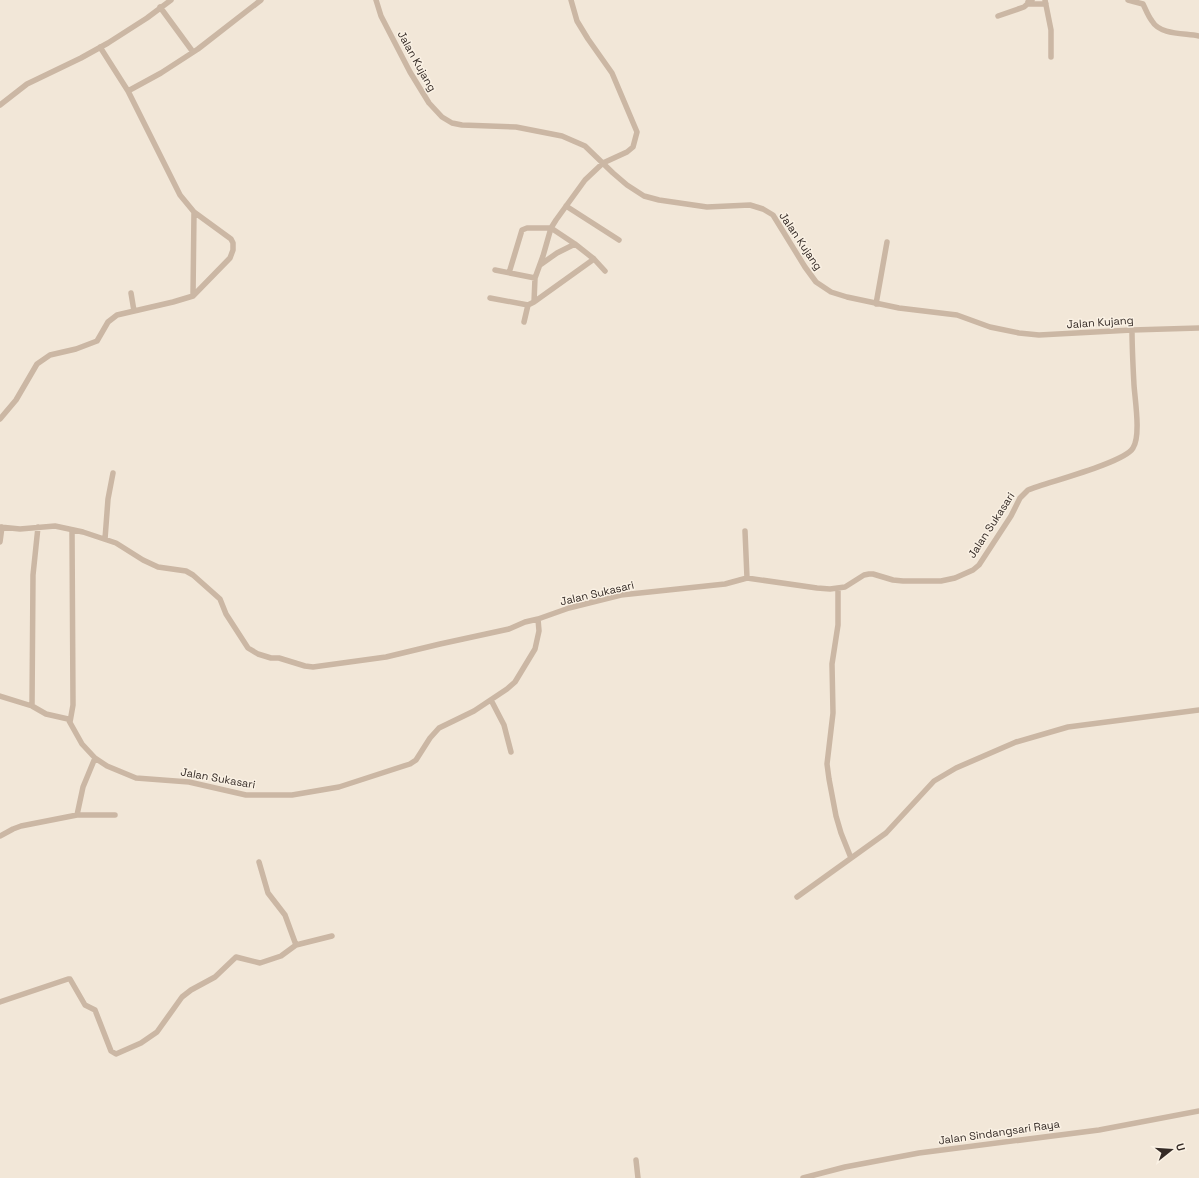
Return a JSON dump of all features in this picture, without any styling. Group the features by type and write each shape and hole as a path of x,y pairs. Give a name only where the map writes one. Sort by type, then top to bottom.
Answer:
{"street":[{"path":"0,105 27,84 76,61 100,47 171,0"},
{"path":"128,91 193,52 261,0"},
{"name":"Jalan Kujang","path":"376,0 381,16 410,72 429,103 442,117 452,123 462,125 516,127 562,136 585,146 627,185 644,196 659,200 707,207 750,206 762,209 773,215 816,282 831,292 876,304 957,315 990,327 1020,333 1052,335 1199,328"},
{"path":"534,302 535,278 551,228 585,180 603,163 627,152 634,147 636,132 612,73 577,21 571,0"},
{"path":"1128,0 1143,4 1152,22 1158,28 1166,31 1199,36"},
{"path":"998,16 1029,1 1045,2 1052,30 1051,57"},
{"path":"160,7 193,52"},
{"path":"0,419 16,400 37,364 50,355 76,350 96,341 108,322 117,315 193,296 230,258 233,250 231,238 194,212 180,196 128,91 100,47"},
{"path":"566,206 619,240"},
{"path":"193,296 194,212"},
{"path":"509,273 522,230 527,228 551,228 594,259 605,271"},
{"path":"876,304 888,242"},
{"path":"539,265 557,253 575,244"},
{"path":"490,298 528,305 594,259"},
{"path":"495,270 535,278"},
{"path":"131,293 134,311"},
{"path":"524,322 528,305"},
{"name":"Jalan Sukasari","path":"70,722 76,736 95,758 107,766 136,778 189,782 246,795 292,794 340,788 410,764 416,760 430,738 439,728 474,711 507,689 515,682 535,649 539,631 538,619 569,608 621,596 725,584 747,578 817,588 838,589 850,585 869,574 893,580 942,581 955,578 973,570 985,557 1011,516 1020,498 1028,490 1117,459 1133,449 1136,442 1137,410 1134,386 1132,330"},
{"path":"105,538 108,499 113,473"},
{"path":"0,542 1,527 20,529 55,526 105,538 154,566 186,571 193,575 220,599 226,614 248,648 258,654 271,658 280,658 305,666 313,667 386,657 509,629 525,622 538,619"},
{"path":"32,706 33,575 38,527"},
{"path":"0,696 32,706 42,712 64,717 70,722 73,705 72,530"},
{"path":"746,532 747,578"},
{"path":"838,589 838,625 832,669 833,713 827,764 836,816 851,858"},
{"path":"491,700 504,725 511,752"},
{"path":"797,897 890,828 934,781 956,768 1016,742 1068,727 1199,710"},
{"path":"77,815 85,783 95,758"},
{"path":"0,836 21,826 77,815 115,815"},
{"path":"259,862 268,893 285,915 296,946"},
{"path":"0,1002 70,979 84,1005 95,1010 111,1051 116,1054 141,1043 157,1032 182,997 223,971 233,958 240,957 260,963 281,956 296,946 332,936"},
{"name":"Jalan Sindangsari Raya","path":"803,1178 845,1167 919,1153 1099,1130 1199,1111"},
{"path":"636,1160 638,1178"}]}
